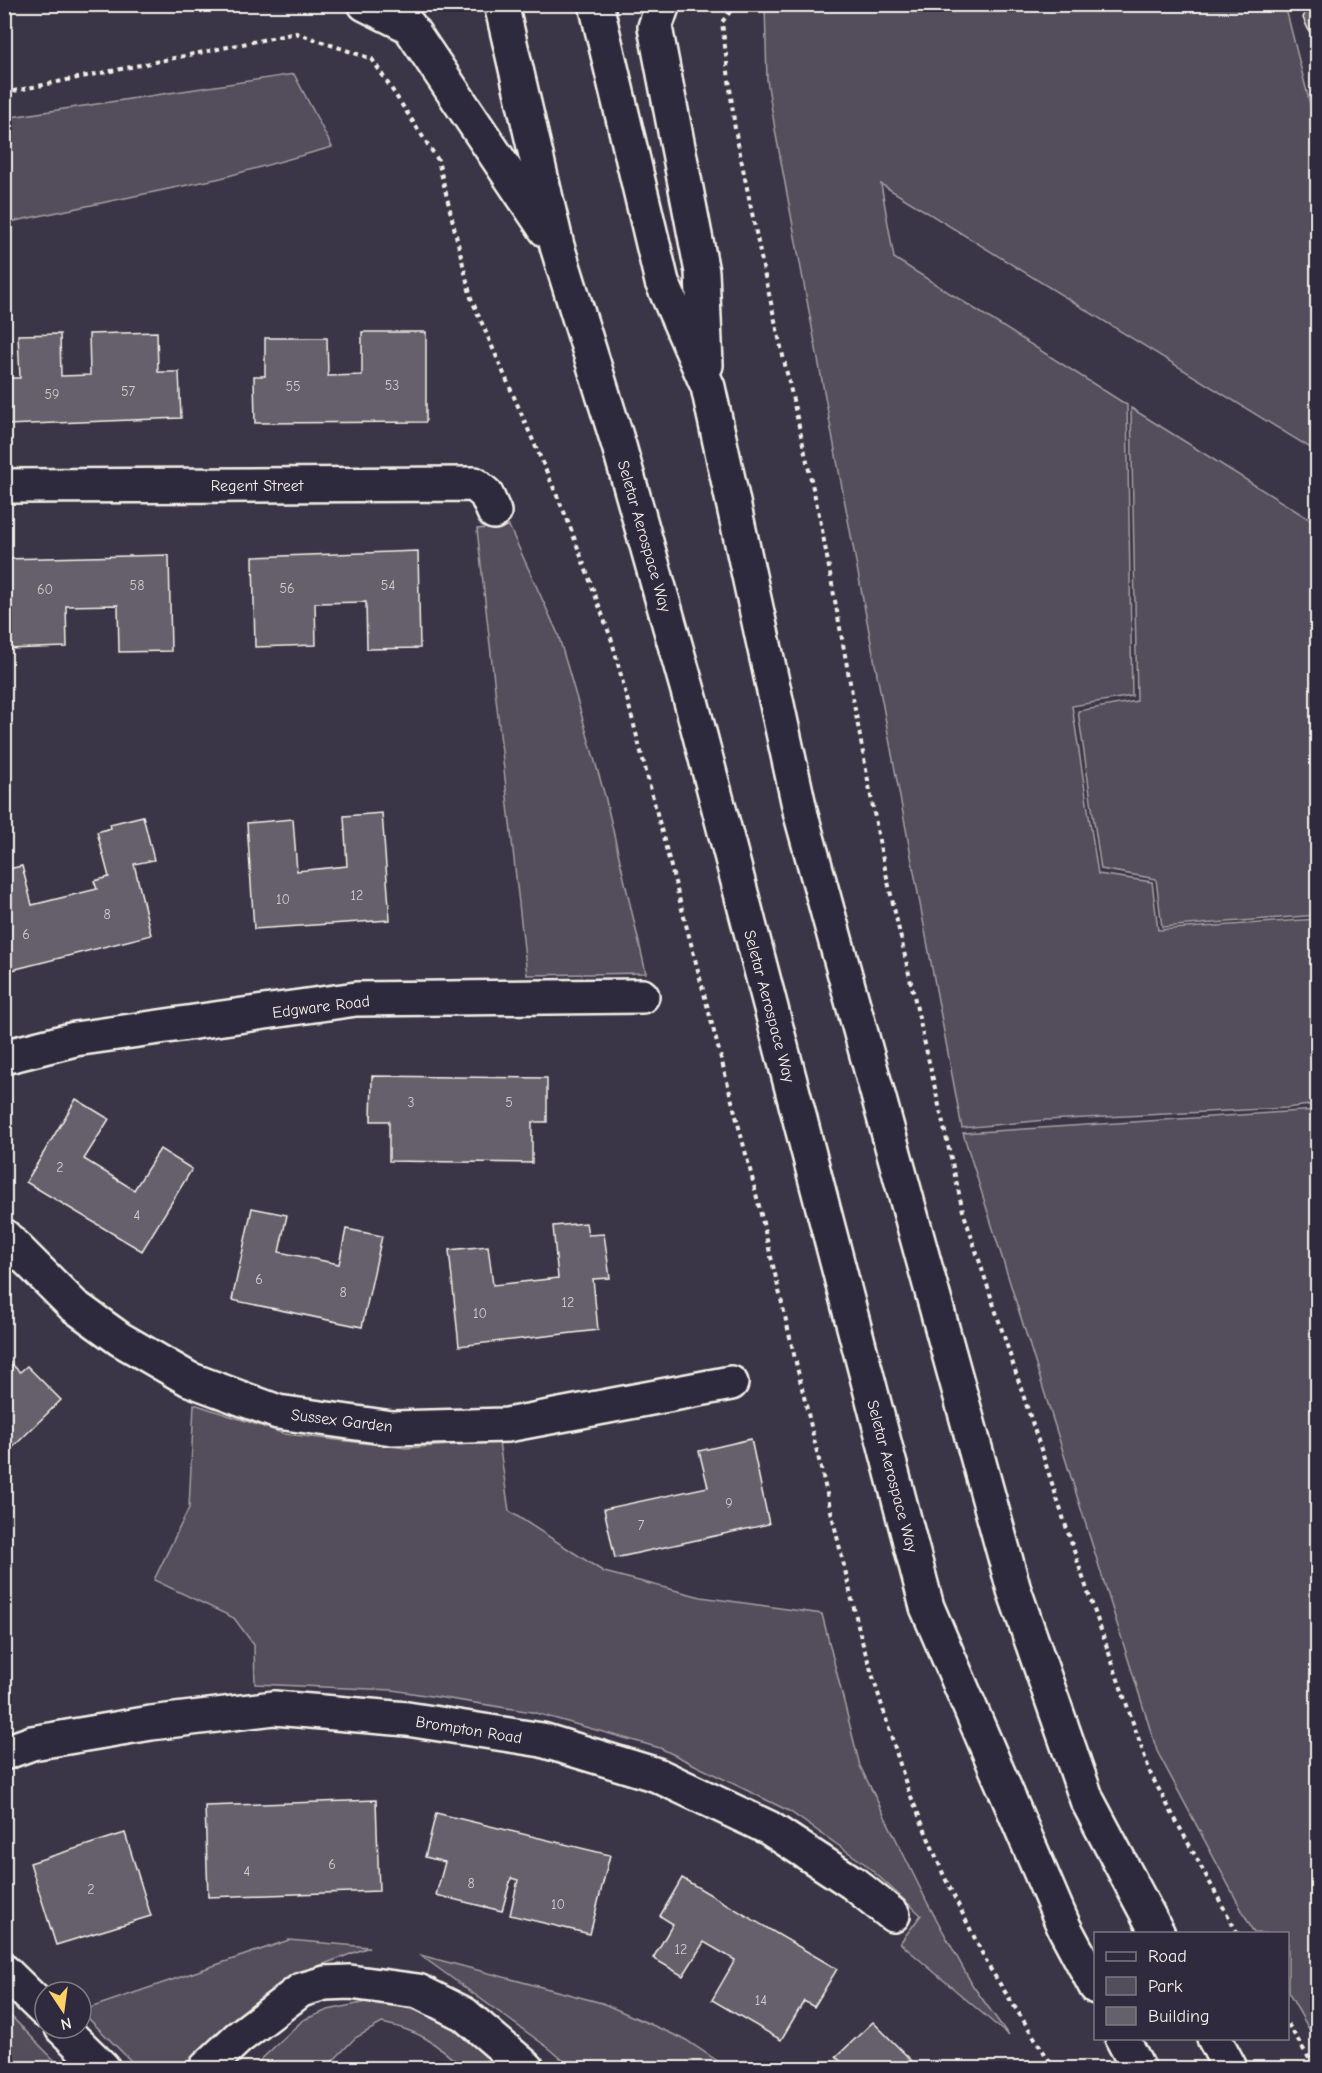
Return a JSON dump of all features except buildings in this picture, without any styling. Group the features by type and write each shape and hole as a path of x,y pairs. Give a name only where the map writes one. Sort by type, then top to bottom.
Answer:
{"main road":[{"path":"365,4 409,26 557,246"},
{"name":"Seletar Aerospace Way","path":"501,4 557,246 619,446 692,705 927,1607 1064,1927 1094,1985"},
{"path":"596,4 662,282 708,387"},
{"path":"663,4 655,27 702,272 708,387 801,815 1014,1590 1087,1800 1157,1932"},
{"name":"Regent Street","path":"4,486 474,484 486,494 494,512"},
{"name":"Edgware Road","path":"4,1057 75,1039 356,999 642,996"},
{"name":"Sussex Garden","path":"4,1236 73,1305 120,1339 189,1379 278,1412 392,1428 507,1425 731,1383"},
{"name":"Brompton Road","path":"4,1753 32,1743 151,1723 274,1708 407,1719 542,1740 657,1775 769,1828 853,1883 893,1915"},
{"path":"4,1971 33,1999"},
{"path":"206,2068 238,2038 301,1990 325,1983 351,1982 418,1991 464,2014 527,2068"},
{"path":"74,2040 103,2068"},
{"path":"1123,2040 1138,2068"},
{"path":"1215,2040 1230,2068"}],"path":[{"path":"736,4 722,22 735,129 764,272 820,519 881,851 963,1211 1151,1774 1237,1932"},
{"path":"4,93 296,33 372,59 438,160 471,298 568,521 612,641 754,1185 861,1638 907,1787 944,1876 989,1967 1054,2068"},
{"path":"1289,2027 1315,2068"}],"shaded area":[{"path":"1301,5 1317,5 1317,70"}],"green space":[{"path":"765,5 1285,5 1317,132 1317,452 881,184 894,258 1127,405 1132,696 1072,706 1098,874 1152,882 1158,930 1317,919 1317,1104 1286,1108 1046,1120 962,1128 776,135 767,80"},
{"path":"294,74 332,147 221,178 5,223 5,118"},
{"path":"1131,408 1317,524 1317,915 1162,927 1156,879 1101,869 1078,711 1137,701"},
{"path":"509,526 558,634 605,796 646,973 527,975 477,529"},
{"path":"1318,1110 1317,2043 1289,1994 1289,1932 1253,1932 1157,1751 963,1133"},
{"path":"194,1404 285,1434 406,1448 499,1442 509,1511 604,1572 701,1597 822,1614 860,1766 927,1902 973,1986 1009,2036 900,1943 921,1915 865,1864 789,1811 660,1748 532,1712 393,1690 255,1684 254,1645 234,1618 154,1580 189,1508"},
{"path":"289,1940 369,1947 295,1975 183,2068 138,2068 93,2023 93,2007"},
{"path":"420,1955 602,2003 686,2040 728,2068 572,2068 550,2049"},
{"path":"371,2001 415,2010 450,2022 504,2068 463,2068 444,2051 417,2034 382,2023 355,2038 326,2068 252,2068 303,2020 328,2010"},
{"path":"5,2010 62,2068 5,2068"}]}
